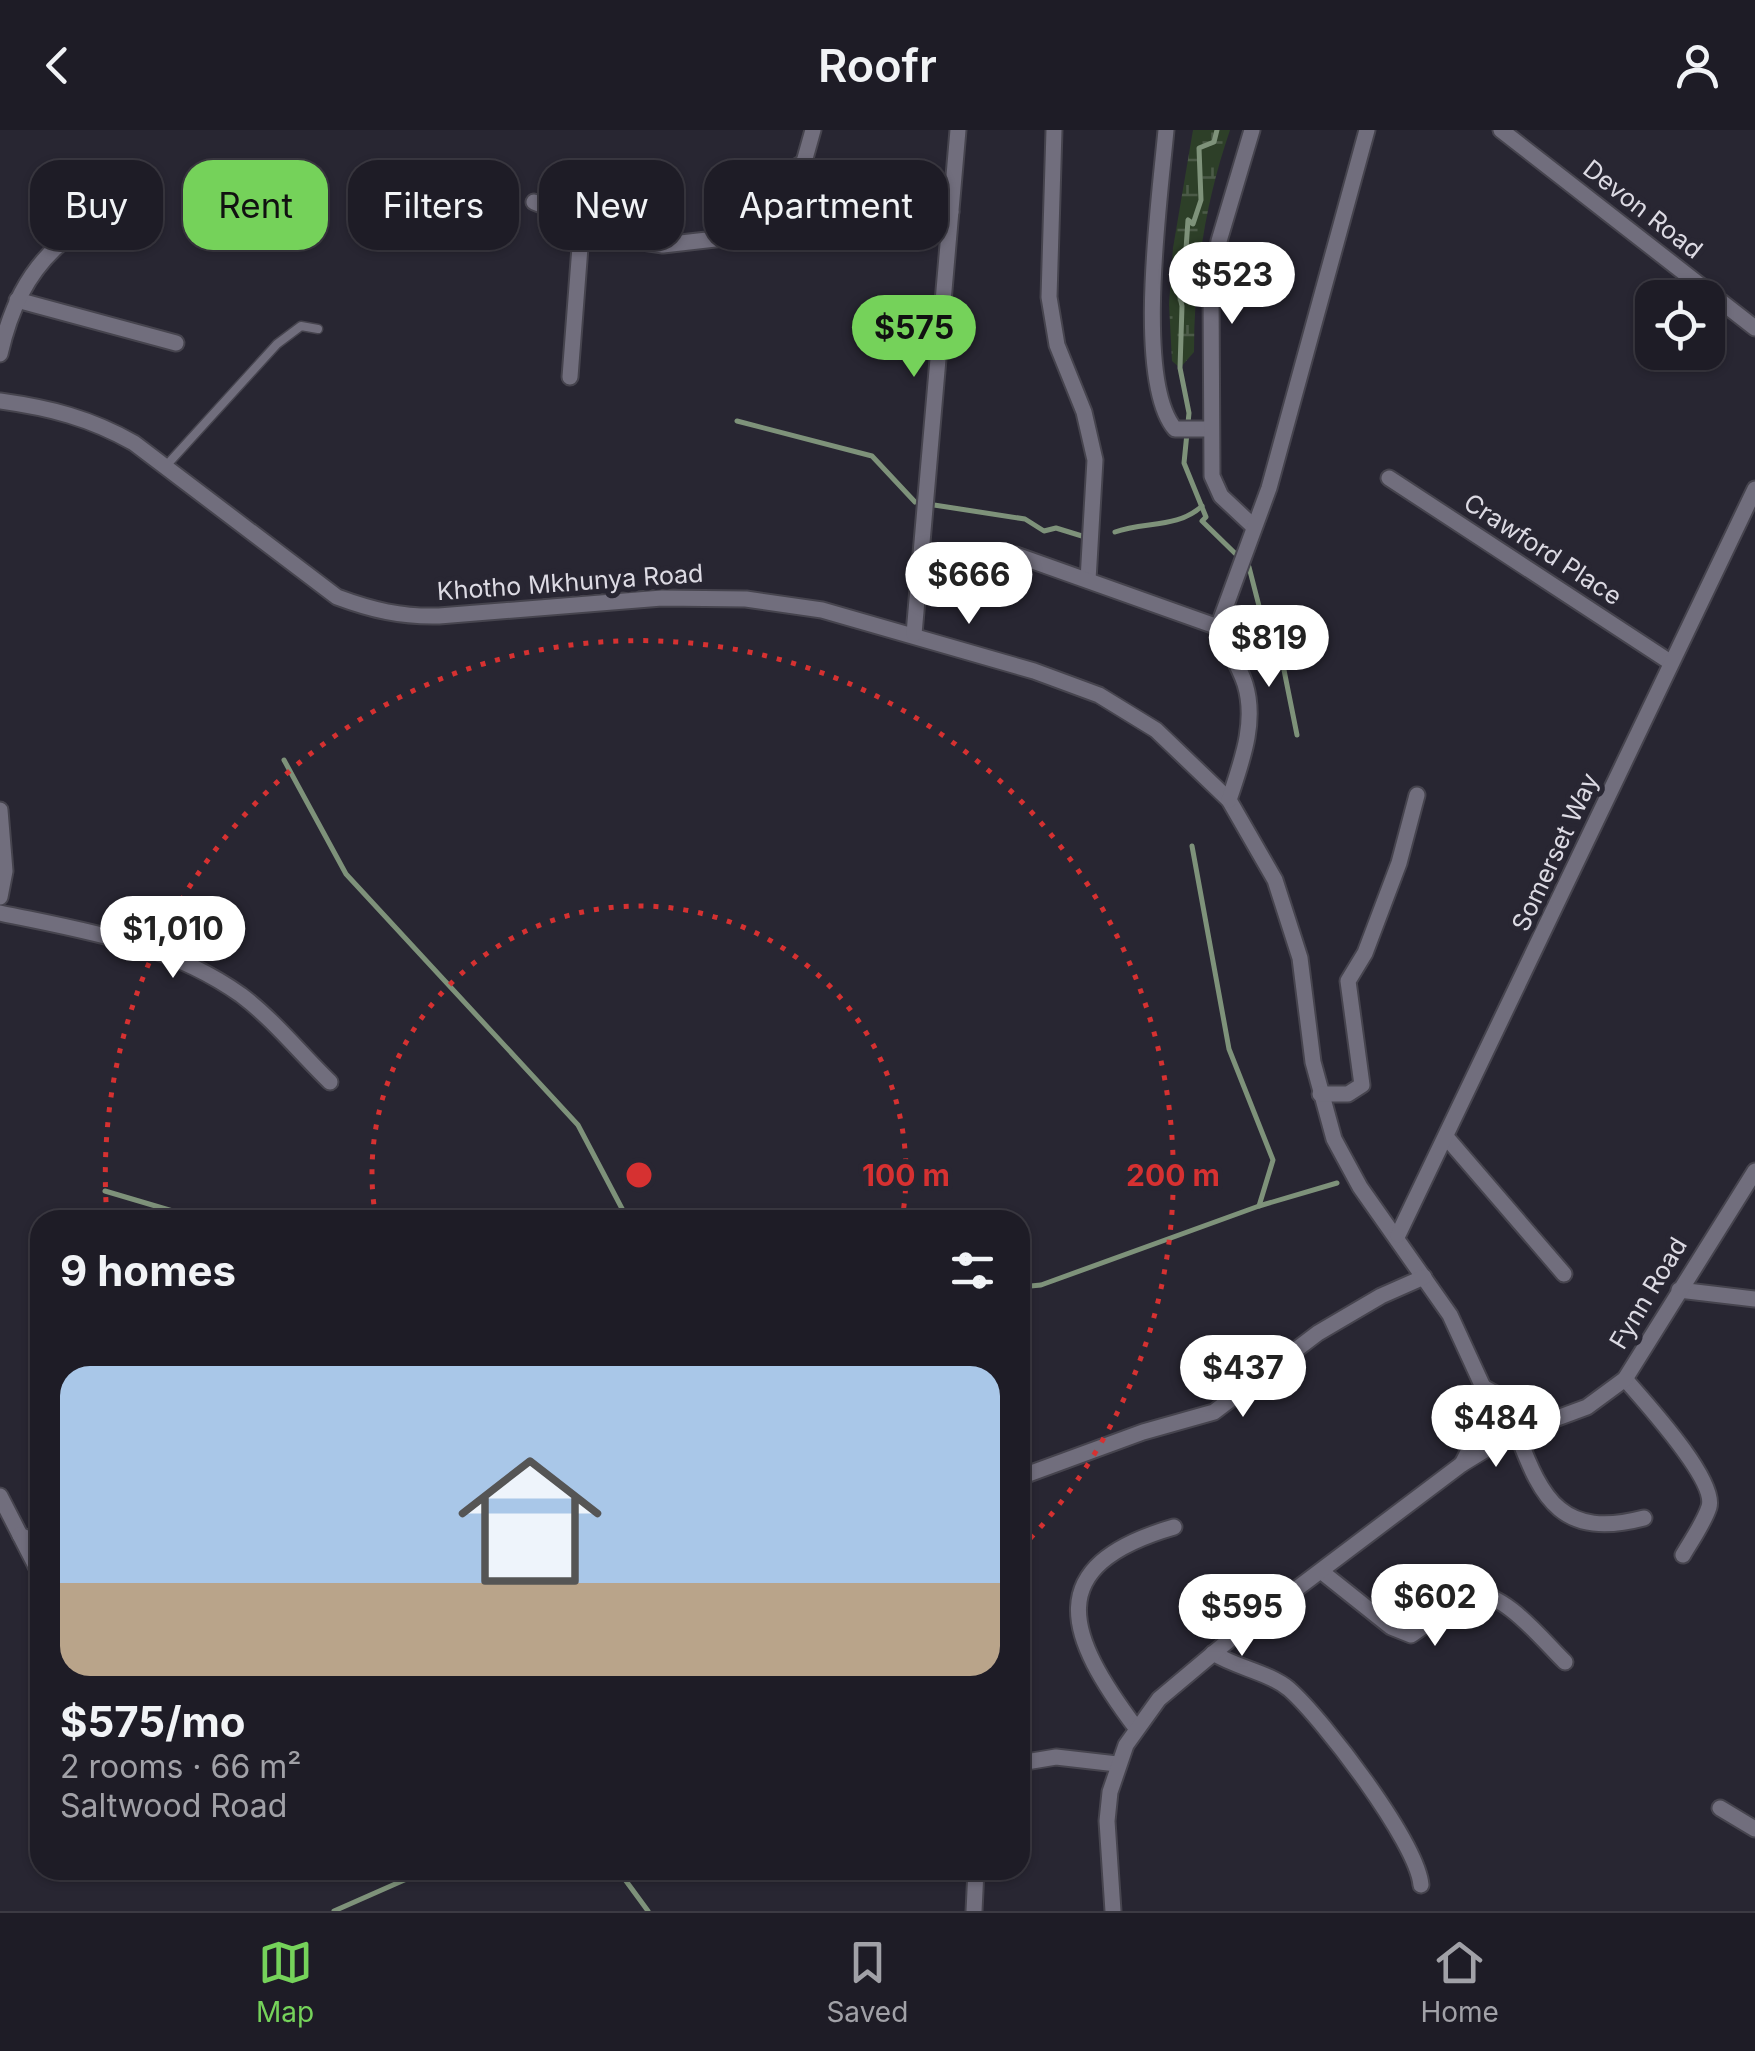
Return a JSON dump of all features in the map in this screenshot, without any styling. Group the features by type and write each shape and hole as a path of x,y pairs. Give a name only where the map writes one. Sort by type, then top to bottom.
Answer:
{"street":[{"path":"805,160 813,130"},
{"path":"914,634 958,130"},
{"path":"1054,130 1048,296 1057,345 1084,412 1094,460 1088,580"},
{"path":"1166,130 1153,308 1159,407 1175,429 1203,429"},
{"path":"1252,130 1219,242 1211,289 1203,429 1216,486 1234,511 1254,527"},
{"path":"1229,800 1245,752 1250,716 1245,684 1218,626 1268,488 1367,130"},
{"name":"Devon Road","path":"1500,130 1755,328"},
{"path":"534,202 539,204"},
{"path":"0,354 17,300 53,250"},
{"path":"570,376 580,250"},
{"path":"17,300 176,343"},
{"name":"Khotho Mkhunya Road","path":"0,401 62,410 100,424 165,467 337,596 400,617 718,597 822,610 914,634 1099,695 1170,742 1229,800 1248,826 1275,880 1300,958 1320,1094 1334,1139 1450,1315 1536,1486 1555,1506 1598,1525 1644,1518"},
{"name":"Crawford Place","path":"1389,478 1670,662"},
{"name":"Somerset Way","path":"1398,1236 1755,489"},
{"path":"1016,555 1218,626"},
{"path":"1320,1094 1348,1094 1362,1085 1348,981 1365,953 1399,863 1416,795"},
{"path":"0,810 5,870 0,897"},
{"path":"0,913 134,941 204,970 245,998 330,1082"},
{"path":"1446,1138 1564,1274"},
{"name":"Fynn Road","path":"1511,1435 1587,1407 1625,1379 1755,1171"},
{"path":"1030,1473 1143,1432 1214,1412 1318,1334 1381,1296 1424,1278"},
{"path":"1679,1290 1755,1299"},
{"path":"1625,1379 1656,1414 1707,1487 1709,1508 1683,1556"},
{"path":"1462,1464 1472,1442 1484,1388 1545,1421"},
{"path":"1113,1911 1107,1821 1117,1764 1136,1728 1159,1698 1462,1464 1511,1435"},
{"path":"0,1496 30,1554"},
{"path":"1136,1728 1093,1661 1076,1610 1078,1594 1086,1577 1112,1552 1174,1527"},
{"path":"20,1535 30,1540"},
{"path":"1322,1572 1391,1627 1412,1635 1471,1594 1481,1593 1504,1606 1566,1662"},
{"path":"1213,1653 1234,1666 1276,1680 1314,1715 1410,1848 1418,1863 1421,1884"},
{"path":"1030,1761 1056,1757 1117,1764"},
{"path":"1720,1808 1755,1829"},
{"path":"974,1911 976,1880"}],"lane":[{"path":"165,467 286,336 302,326 318,329"}],"green space":[{"path":"1193,130 1230,130 1203,240 1194,352 1180,368 1172,361 1169,304 1173,248"}],"waterway":[{"path":"1217,130 1214,142 1199,148 1201,200 1193,224 1188,220 1184,279 1178,289 1182,306 1180,368 1189,413 1184,463 1206,517 1202,521 1249,567 1259,606 1280,650 1297,735"},
{"path":"737,421 872,456 915,502"},
{"path":"934,505 1025,519 1044,531 1056,528 1082,536"},
{"path":"1115,532 1182,518 1202,506"},
{"path":"284,760 346,874 578,1125 623,1210"},
{"path":"1192,846 1229,1049 1273,1160 1259,1206"},
{"path":"1030,1286 1259,1206 1337,1183"},
{"path":"105,1191 169,1210"},
{"path":"334,1911 404,1880"},
{"path":"625,1880 648,1911"}]}
